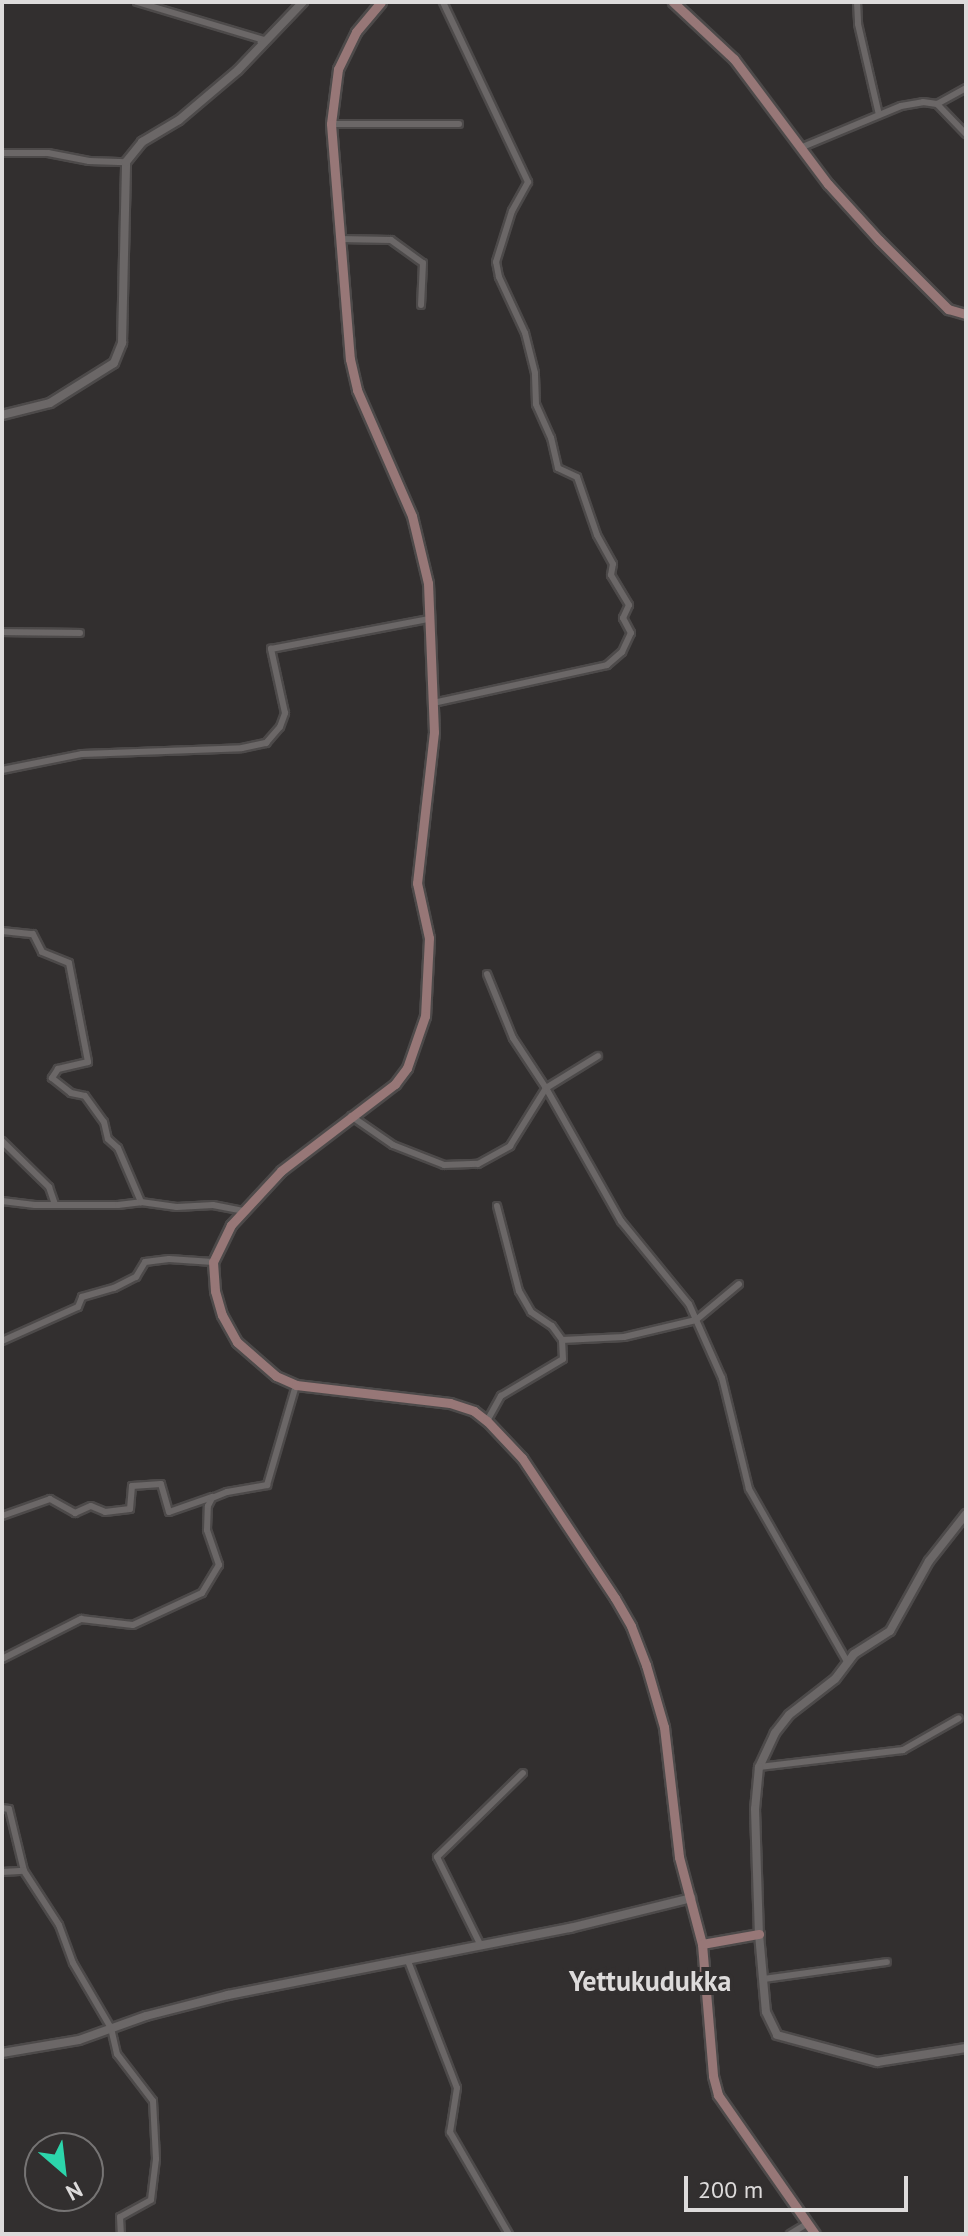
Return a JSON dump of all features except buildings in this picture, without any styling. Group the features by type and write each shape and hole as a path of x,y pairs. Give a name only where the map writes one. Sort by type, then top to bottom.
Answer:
{"main road":[{"path":"381,2 356,32 338,69 331,124 350,359 357,390 412,516 428,583 433,769 417,883 429,938 425,1016 407,1068 395,1084 281,1171 220,1243 213,1262 212,1278 218,1303 237,1342 276,1376 296,1385 450,1403 474,1411 487,1421 522,1458 631,1626 664,1727 679,1857 702,1944 718,2095 815,2234"},
{"path":"673,2 734,59 800,148 879,240 948,309 966,314"},
{"path":"702,1944 759,1934"}],"street":[{"path":"137,2 264,40"},
{"path":"2,415 50,403 114,363 122,343 126,162 142,142 179,120 238,70 303,2"},
{"path":"433,703 607,665 622,652 631,633 623,618 629,605 611,575 613,564 597,535 577,477 558,468 551,438 536,404 535,373 525,333 499,277 496,262 512,211 528,182 443,2"},
{"path":"857,2 858,24 879,115"},
{"path":"800,148 879,115 923,102 937,104 966,88"},
{"path":"937,104 966,134"},
{"path":"331,124 459,124"},
{"path":"2,153 48,153 89,161 126,162"},
{"path":"339,239 391,240 423,263 421,305"},
{"path":"2,770 82,754 242,748 266,743 280,727 285,713 271,649 429,619"},
{"path":"2,632 80,633"},
{"path":"2,931 33,934 42,952 69,963 88,1062 58,1069 52,1078 71,1093 85,1096 104,1122 108,1139 118,1148 141,1202"},
{"path":"487,974 513,1038 546,1088 621,1221 689,1304 722,1378 749,1489 848,1663"},
{"path":"351,1116 393,1145 444,1165 478,1164 510,1146 546,1088 598,1056"},
{"path":"2,1141 49,1187 55,1204"},
{"path":"2,1201 118,1205 141,1202 177,1207 213,1205 244,1211"},
{"path":"487,1421 501,1396 545,1373 563,1359 562,1340 552,1326 531,1312 519,1291 497,1206"},
{"path":"2,1341 78,1307 82,1297 114,1288 136,1277 145,1262 169,1259 213,1262"},
{"path":"562,1340 624,1337 696,1320 739,1284"},
{"path":"2,1516 50,1499 75,1513 91,1506 105,1512 130,1509 132,1486 161,1484 169,1512 227,1492 267,1485 296,1385"},
{"path":"2,1659 81,1619 133,1625 202,1593 219,1565 207,1530 208,1506 212,1498 227,1492"},
{"path":"966,1514 929,1561 890,1631 854,1654 835,1679 789,1715 765,1749 759,1767 755,1809 759,1934 766,2012 777,2035 877,2062 946,2054 966,2048"},
{"path":"759,1767 903,1750 959,1718"},
{"path":"481,1946 437,1857 523,1773"},
{"path":"2,1808 9,1809 24,1871 59,1925 73,1963 111,2028 117,2054 153,2101 156,2159 151,2200 120,2217 121,2234"},
{"path":"2,1872 24,1871"},
{"path":"2,2053 79,2040 228,1995 481,1946 691,1898"},
{"path":"408,1961 457,2088 450,2132 509,2234"},
{"path":"763,1979 887,1962"},
{"path":"790,2234 808,2223"}],"district":[{"name":"Yettukudukka","path":"650,1981"}]}
